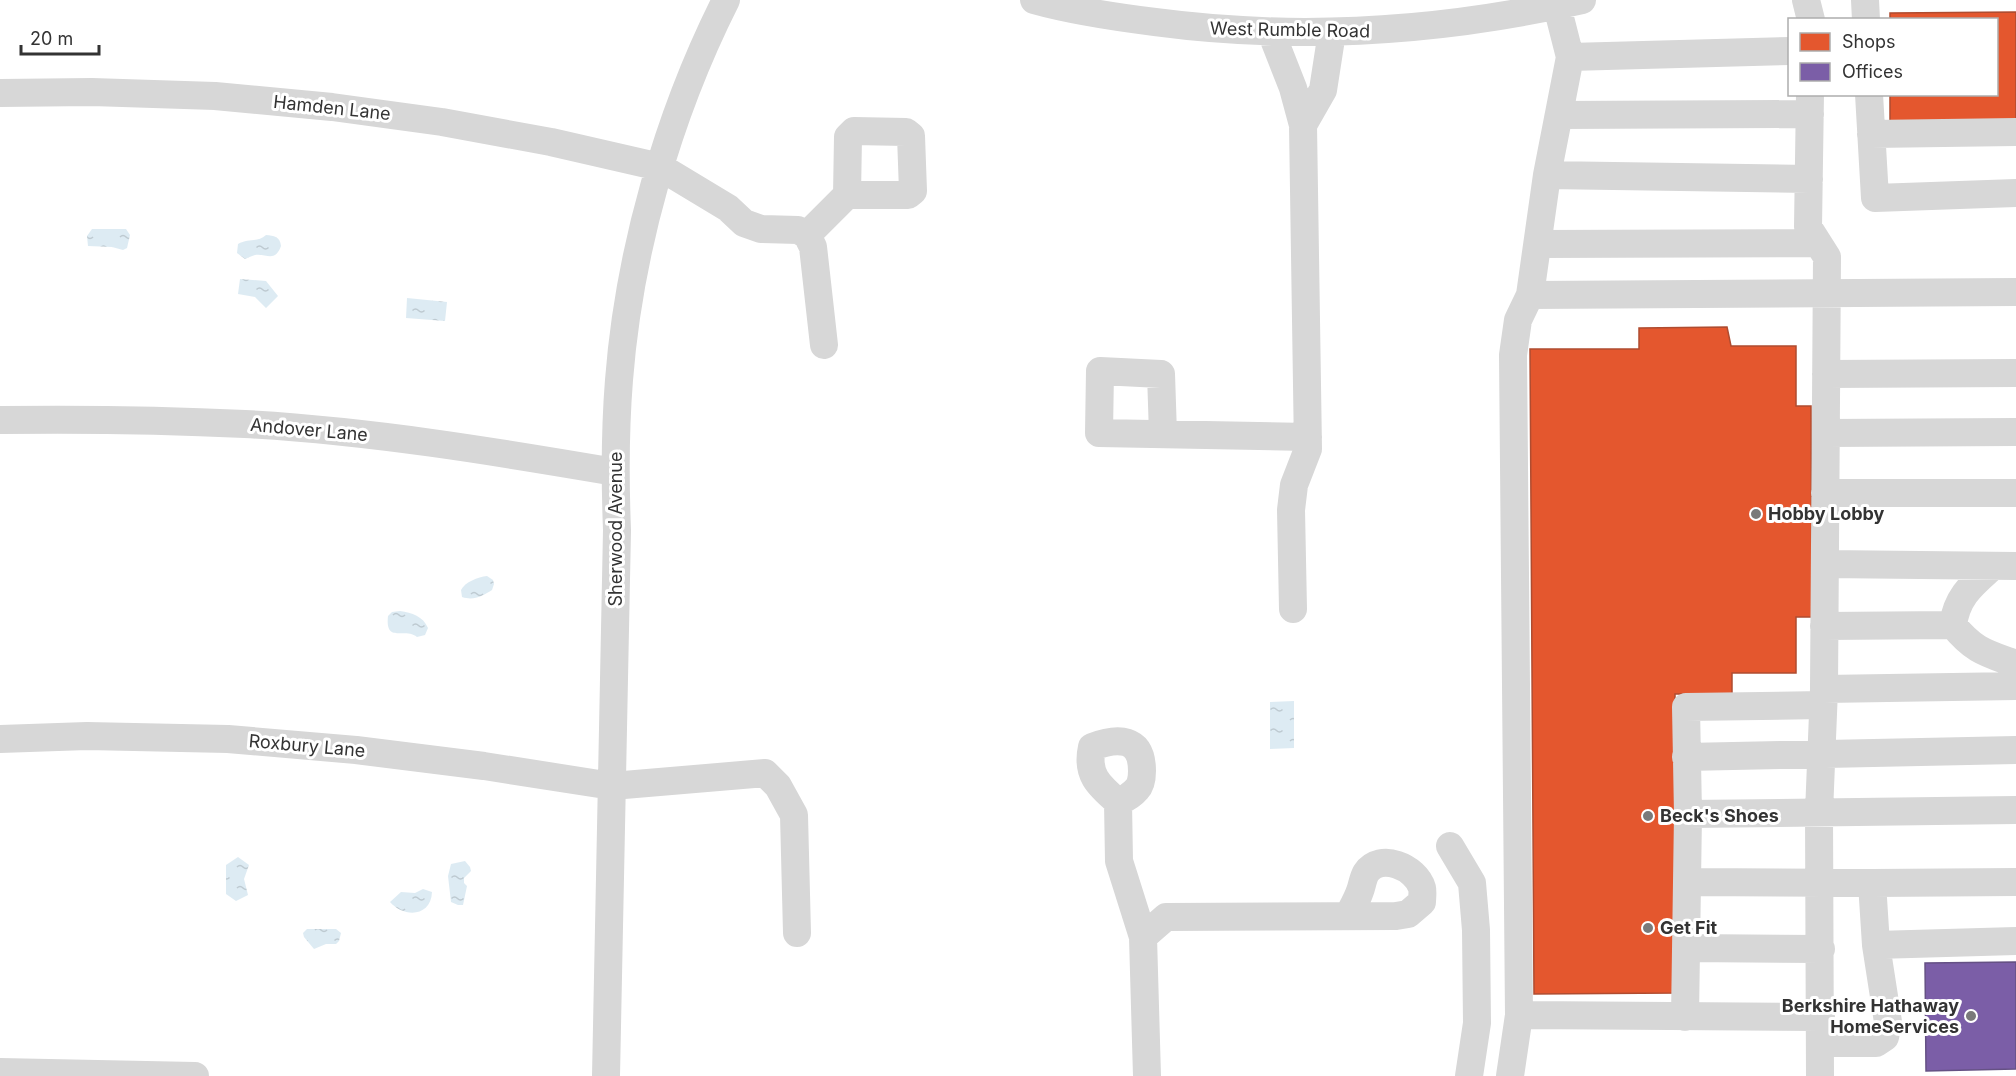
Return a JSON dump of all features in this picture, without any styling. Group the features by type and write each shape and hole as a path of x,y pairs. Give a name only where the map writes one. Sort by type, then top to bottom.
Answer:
{"street":[{"name":"Sherwood Avenue","path":"606,1076 617,530 615,472 619,379 632,286 650,201 684,95 726,0"},
{"name":"West Rumble Road","path":"1034,0 1119,18 1198,28 1271,32 1379,31 1459,23 1570,3"},
{"path":"1806,0 1810,18"},
{"path":"1865,0 1866,18"},
{"path":"1510,1076 1518,1015 1513,355 1518,320 1530,295 1547,175 1570,57 1570,3"},
{"path":"1271,32 1293,88 1303,125 1308,448 1294,485 1291,510 1293,609"},
{"path":"1303,125 1323,90 1332,32"},
{"path":"1570,57 1788,51"},
{"name":"Hamden Lane","path":"0,93 92,92 204,96 332,106 474,128 551,142 660,167 728,208 744,223 761,229 798,230 807,235"},
{"path":"1869,96 1875,198 2016,193"},
{"path":"1560,115 1810,104 1808,227 1827,257 1824,697 1819,813 1820,1076"},
{"path":"1871,134 2016,132"},
{"path":"1547,175 1809,179"},
{"path":"824,345 813,247 807,235 847,195"},
{"path":"1538,244 1818,243"},
{"path":"1530,295 2016,292"},
{"path":"1826,374 2016,373"},
{"name":"Andover Lane","path":"0,420 247,424 347,433 487,450 615,472"},
{"path":"1826,434 2016,432"},
{"path":"1163,434 1308,437"},
{"path":"1825,494 2016,494"},
{"path":"1825,564 2004,566"},
{"path":"2004,566 1961,598 1953,625 1967,642 1984,652 2016,664"},
{"path":"1824,626 1953,625"},
{"path":"1685,1017 1688,814 1686,707 2016,686"},
{"name":"Roxbury Lane","path":"0,739 87,736 251,741 356,750 484,766 612,786 765,772 778,786 794,815 797,933"},
{"path":"1686,757 2016,750"},
{"path":"1118,802 1119,861 1143,937 1147,1076"},
{"path":"1688,814 2016,810"},
{"path":"1450,846 1472,883 1476,930 1477,1023 1468,1076"},
{"path":"1687,882 2016,882"},
{"path":"1518,1015 1685,1017 1820,1030 1876,1042 1885,1036 1888,1022 1876,945 1872,883"},
{"path":"1143,937 1166,917 1348,916"},
{"path":"1876,945 2016,941"},
{"path":"1686,948 1821,949"},
{"path":"0,1072 195,1076"}],"water":[{"path":"92,229 126,229 130,235 127,248 123,250 88,246 87,236"},
{"path":"266,235 278,238 281,246 273,256 255,255 245,259 237,253 238,244"},
{"path":"240,279 266,281 278,296 266,308 255,297 238,294"},
{"path":"407,298 447,302 445,321 406,318"},
{"path":"487,576 493,580 492,590 474,598 462,597 461,590 465,585"},
{"path":"400,611 420,618 428,628 425,635 417,637 389,630 388,616 392,612"},
{"path":"1294,701 1294,748 1270,749 1270,702"},
{"path":"238,857 249,865 244,879 248,895 236,901 226,894 226,865"},
{"path":"465,861 471,871 464,878 467,886 463,905 458,905 451,902 448,876 451,864"},
{"path":"423,889 432,892 427,906 422,910 402,911 390,902 401,892 415,893"},
{"path":"307,929 336,929 341,933 336,944 326,944 314,949 304,937 303,933"}],"building: Shops":[{"path":"2016,12 2016,122 1890,123 1890,96 1998,96 1998,18 1890,18 1890,13"},
{"path":"1727,327 1731,346 1796,346 1796,406 1811,406 1812,617 1796,617 1796,673 1732,673 1732,694 1675,694 1676,993 1534,994 1530,349 1639,349 1639,328"}],"building: Offices":[{"name":"Berkshire Hathaway HomeServices","path":"2016,962 2016,1069 1926,1071 1925,963"}],"place":[{"name":"Hobby Lobby","path":"1756,514"},
{"name":"Beck's Shoes","path":"1648,816"},
{"name":"Get Fit","path":"1648,928"},
{"name":"Berkshire Hathaway HomeServices","path":"1971,1016"}]}
